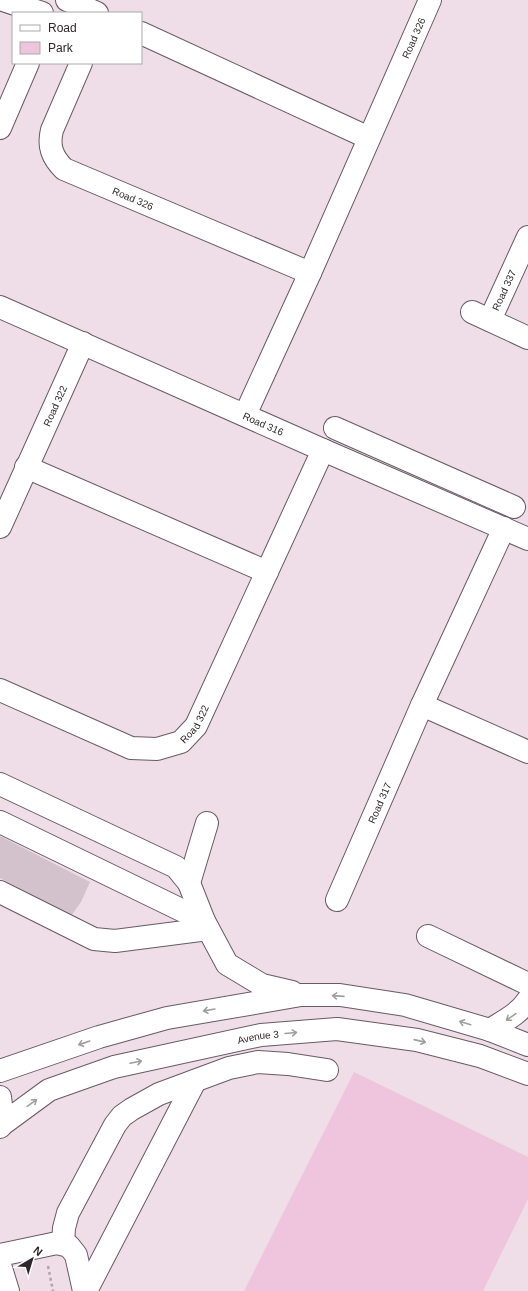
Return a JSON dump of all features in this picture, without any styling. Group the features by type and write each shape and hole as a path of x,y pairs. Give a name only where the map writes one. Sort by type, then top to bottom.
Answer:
{"street":[{"path":"3,0 39,12"},
{"path":"50,12 56,0"},
{"path":"67,0 95,12"},
{"name":"Road 326","path":"244,415 310,273 430,0"},
{"path":"142,33 370,138"},
{"path":"0,128 28,64"},
{"name":"Road 326","path":"81,64 52,130 50,138 50,147 53,155 64,169 310,273"},
{"name":"Road 337","path":"528,237 481,316 528,338"},
{"name":"Road 316","path":"0,307 528,539"},
{"name":"Road 322","path":"0,527 83,343"},
{"path":"336,428 514,507"},
{"name":"Road 322","path":"0,690 131,748 157,749 181,742 196,726 323,450"},
{"path":"26,467 267,572"},
{"name":"Road 317","path":"337,900 422,705 504,528"},
{"path":"422,705 528,752"},
{"path":"0,784 176,867 189,883 206,925 227,964 262,985 301,995"},
{"path":"0,822 206,925"},
{"path":"189,883 207,823"},
{"path":"0,892 94,939 115,941 206,925"},
{"path":"428,936 528,984"},
{"path":"0,1071 99,1037 167,1018 301,995 340,995 405,1005 490,1030 528,1045"},
{"path":"490,1030 514,1015 528,1000"},
{"name":"Avenue 3","path":"0,1127 49,1090 114,1067 261,1035 336,1029 417,1040 480,1056 528,1074"},
{"path":"54,1245 64,1228 68,1213 115,1125 122,1116 132,1109 159,1094 229,1068 258,1062 288,1064 327,1070"},
{"path":"85,1291 195,1081"},
{"path":"0,1097 2,1113 0,1127"},
{"path":"0,1255 54,1245 69,1246 76,1256 85,1291"},
{"path":"0,1265 8,1291"}],"path":[{"path":"53,1291 54,1245"}],"green space":[{"path":"354,1072 528,1157 528,1199 483,1291 244,1291"}],"building":[{"path":"0,836 90,882 81,902 71,916 0,878"}]}
